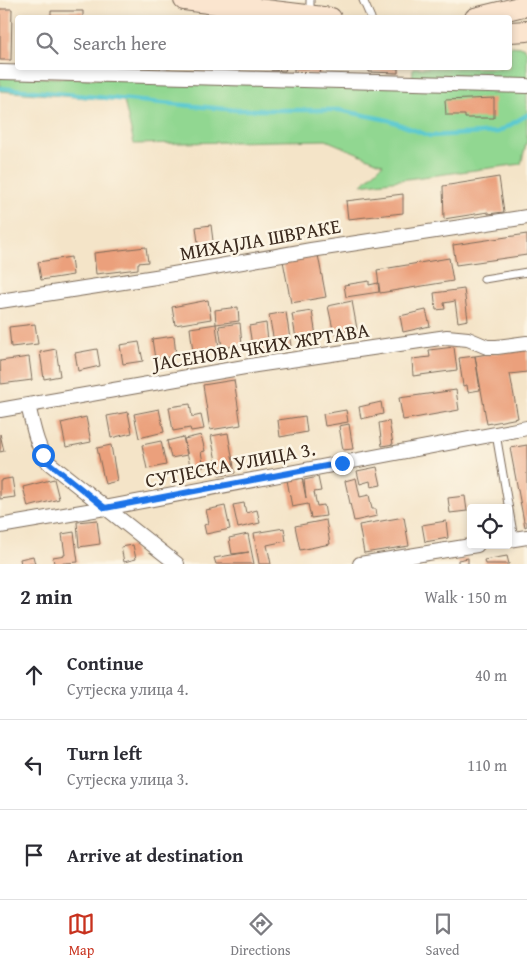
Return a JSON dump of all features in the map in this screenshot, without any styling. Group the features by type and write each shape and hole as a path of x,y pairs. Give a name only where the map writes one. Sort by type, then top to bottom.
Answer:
{"street":[{"path":"184,0 310,8 325,15"},
{"path":"488,15 527,5"},
{"path":"512,32 527,31"},
{"path":"0,72 527,86"},
{"name":"МИХАЈЛА ШВРАКЕ","path":"0,301 527,216"},
{"name":"ЈАСЕНОВАЧКИХ ЖРТАВА","path":"0,410 256,365 447,337 468,338 487,347 527,343"},
{"path":"28,405 43,455 56,469 177,564"},
{"name":"СУТЈЕСКА УЛИЦА 3.","path":"0,526 527,428"},
{"path":"360,564 467,547"}],"lane":[{"path":"363,0 369,15"},
{"path":"484,279 527,272"},
{"path":"496,434 517,539"}],"green space":[{"path":"512,46 523,47 527,52 527,140 521,164 361,185 383,164 326,140 134,144 124,101 0,91 0,77 412,83 413,70 512,70"}],"building":[{"path":"0,9 12,9 11,60 0,60"},
{"path":"51,11 83,11 83,15 51,15"},
{"path":"294,70 321,70 320,75 294,72"},
{"path":"369,70 398,70 398,73 369,72"},
{"path":"494,98 494,118 465,118 465,115 446,115 445,100"},
{"path":"499,177 504,212 488,214 488,212 444,219 443,186"},
{"path":"403,194 403,213 348,219 346,201"},
{"path":"211,225 214,249 199,250 196,227"},
{"path":"527,234 527,255 456,265 453,245"},
{"path":"146,247 148,262 138,263 138,269 96,274 94,253"},
{"path":"318,255 326,297 291,303 283,261"},
{"path":"71,257 73,275 41,280 38,262"},
{"path":"449,258 453,281 380,293 377,270"},
{"path":"369,281 369,285 378,283 379,292 346,297 344,285"},
{"path":"464,289 468,320 458,322 455,301 444,303 445,309 436,310 434,293"},
{"path":"208,300 211,319 175,325 172,307"},
{"path":"352,301 357,329 334,334 328,306"},
{"path":"238,307 239,321 216,324 215,310"},
{"path":"426,310 430,326 403,332 400,316"},
{"path":"312,311 316,336 296,339 292,314"},
{"path":"286,312 291,346 281,348 280,341 274,342 269,315"},
{"path":"240,323 242,345 222,348 219,326"},
{"path":"266,323 269,349 253,352 249,326"},
{"path":"35,324 38,344 11,347 9,327"},
{"path":"216,324 219,348 193,352 190,328"},
{"path":"174,336 176,356 155,359 152,339"},
{"path":"139,342 143,361 123,364 120,345"},
{"path":"454,347 457,370 413,376 412,359 430,357 429,350"},
{"path":"527,348 527,372 510,374 518,418 487,424 475,356"},
{"path":"56,349 60,376 44,379 40,352"},
{"path":"97,349 100,366 78,371 75,353"},
{"path":"475,356 480,390 468,392 467,385 463,386 459,358"},
{"path":"29,357 32,380 1,384 0,361"},
{"path":"234,380 241,425 210,430 203,385"},
{"path":"456,390 459,410 403,420 399,398"},
{"path":"381,402 383,414 361,419 359,407"},
{"path":"190,404 192,417 201,415 204,429 191,431 190,428 173,431 169,407"},
{"path":"159,409 164,432 139,438 134,414"},
{"path":"346,410 348,422 325,426 323,414"},
{"path":"128,412 132,433 111,438 107,416"},
{"path":"305,416 307,432 280,437 278,420"},
{"path":"86,417 91,442 66,447 61,423"},
{"path":"389,421 393,444 382,446 379,423"},
{"path":"349,424 353,449 343,450 339,426"},
{"path":"228,433 235,473 219,476 211,436"},
{"path":"0,434 4,451 0,452"},
{"path":"201,435 205,451 201,452 204,467 191,470 184,439"},
{"path":"183,437 187,455 171,458 167,441"},
{"path":"161,441 166,465 147,469 142,445"},
{"path":"111,445 117,481 105,484 97,448"},
{"path":"527,445 527,526 525,527 510,448"},
{"path":"377,467 381,485 371,487 370,481 360,484 357,471"},
{"path":"318,477 321,491 314,492 317,506 324,505 326,516 311,518 308,504 292,507 287,480 302,478 306,498 304,480"},
{"path":"12,478 15,497 0,499 0,480"},
{"path":"356,478 360,497 369,495 372,509 376,509 377,516 354,521 345,481"},
{"path":"54,479 59,499 28,507 23,487"},
{"path":"465,496 467,511 450,513 448,498"},
{"path":"244,503 246,513 257,510 260,523 238,528 233,505"},
{"path":"225,506 230,529 206,534 204,525 209,523 206,510"},
{"path":"404,517 409,546 364,553 359,525"},
{"path":"97,520 100,544 79,547 77,522"},
{"path":"326,520 330,544 300,550 295,526"},
{"path":"446,521 448,538 425,542 422,525"},
{"path":"284,528 286,541 267,545 271,564 259,564 254,533"},
{"path":"74,532 78,562 54,564 53,557 65,555 62,534"},
{"path":"248,534 254,564 216,564 214,558 249,552 232,554 229,538"},
{"path":"133,545 136,559 124,562 121,547"},
{"path":"33,556 35,564 21,564 20,559"},
{"path":"507,556 509,564 485,564 484,560"},
{"path":"468,558 468,564 458,564 458,560"}],"waterway":[{"path":"0,88 237,110 339,110 388,120 430,136 498,132 527,115"}],"route":[{"path":"43,455 49,463 105,508 342,463"}]}
